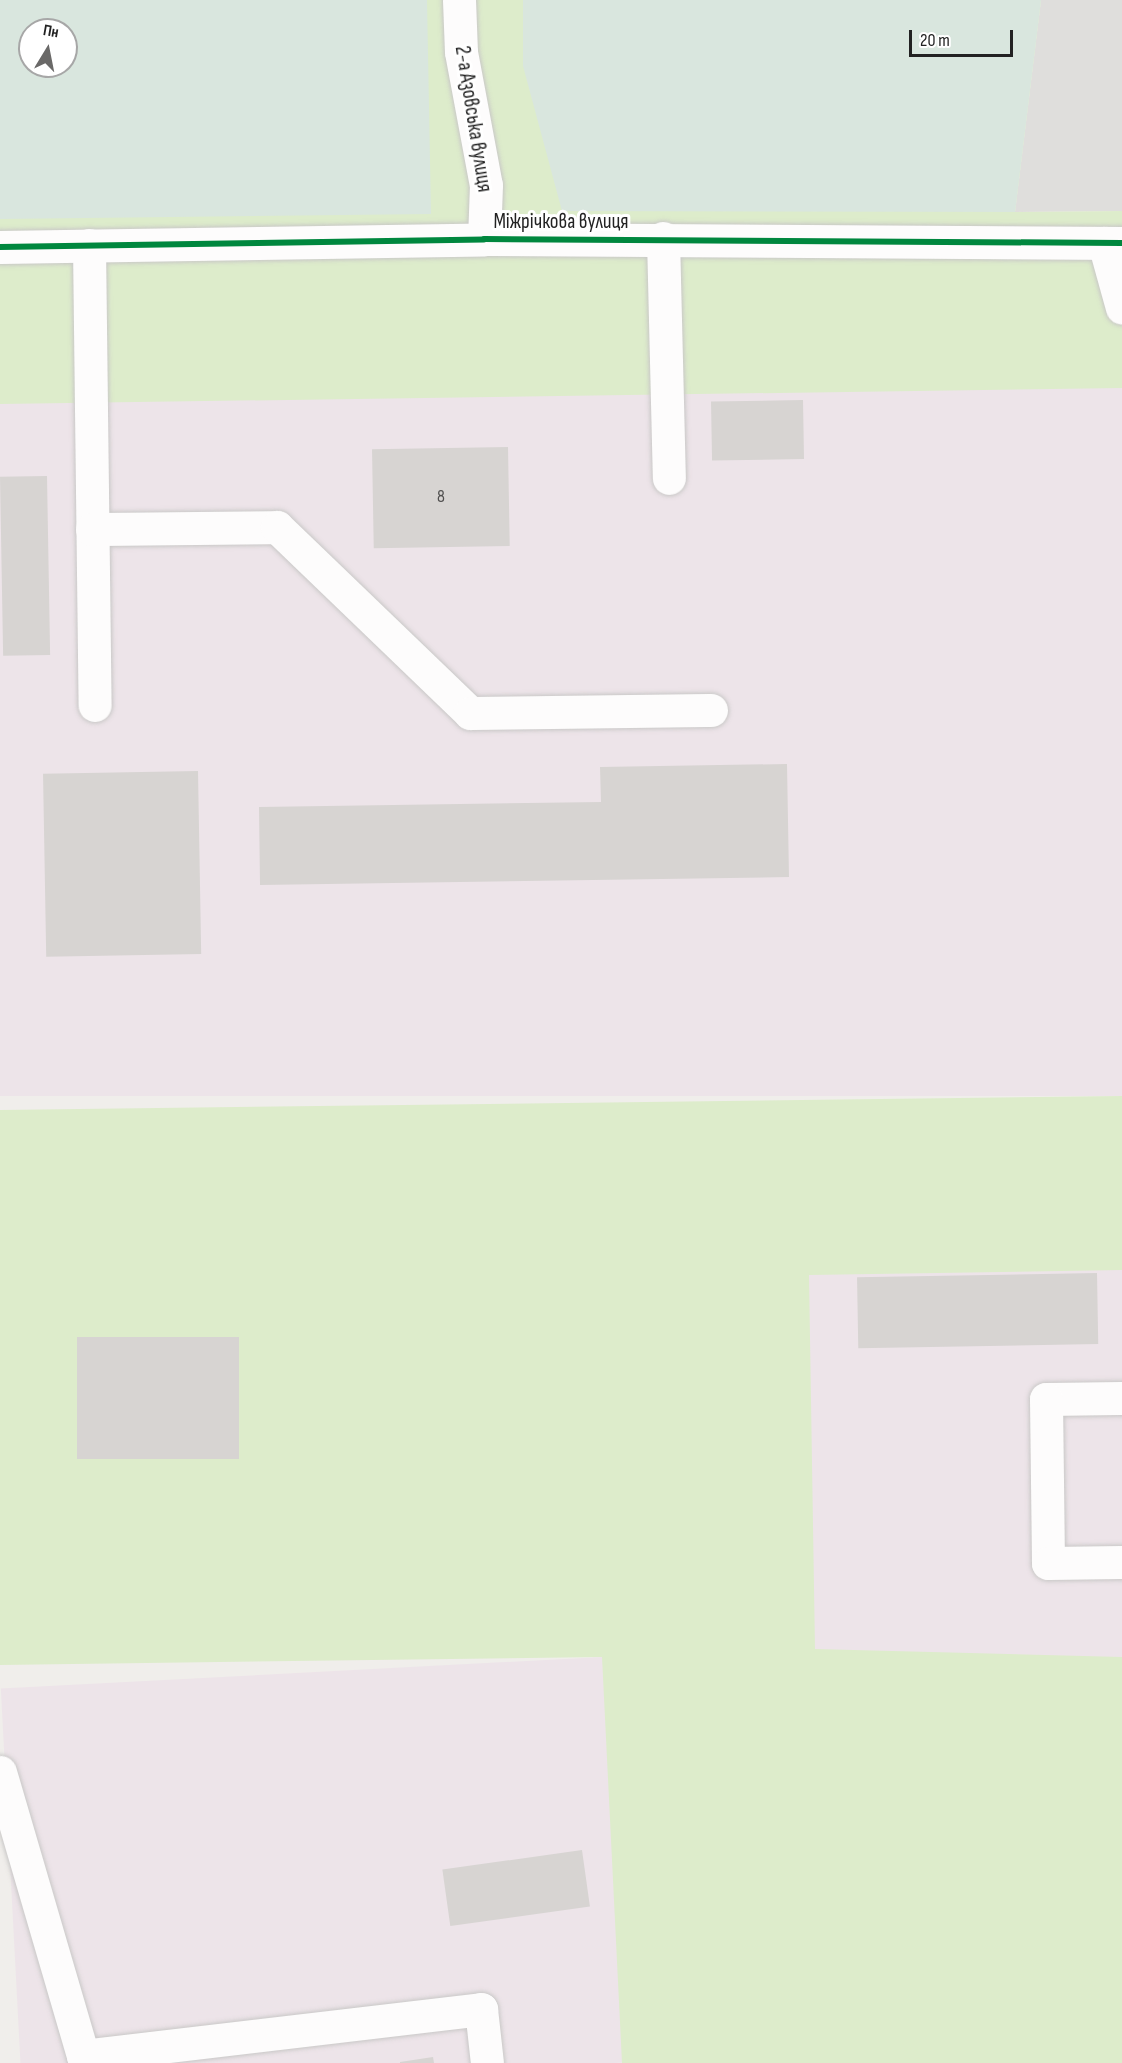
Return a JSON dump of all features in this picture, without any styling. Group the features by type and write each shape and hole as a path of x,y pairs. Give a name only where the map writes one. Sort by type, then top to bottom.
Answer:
{"street":[{"name":"2-а Азовська вулиця","path":"459,0 460,52 486,185 484,239"},
{"name":"Міжрічкова вулиця","path":"0,247 663,238 1113,243"},
{"path":"663,238 669,478"},
{"path":"1113,243 1122,308"},
{"path":"89,245 94,705"},
{"path":"92,529 278,527 470,713 711,710"},
{"path":"1122,1398 1046,1399 1048,1563 1122,1562"},
{"path":"0,1772 82,2056 481,2009 487,2063"}],"shaded area":[{"path":"0,0 427,0 431,214 0,219"},
{"path":"523,0 1041,0 1015,212 562,211 523,66"},
{"path":"1041,0 1122,0 1122,211 1015,212"},
{"path":"0,388 1122,388 1122,1096 0,1096"},
{"path":"809,1270 1122,1270 1122,1657 809,1657"},
{"path":"603,1657 624,2062 20,2063 1,1689"}],"green space":[{"path":"0,0 1041,0 1015,212 1122,211 1122,388 0,404"},
{"path":"1122,1096 1122,1270 809,1275 815,1649 1122,1657 1122,2063 622,2063 602,1657 0,1665 0,1110"}],"building":[{"path":"803,400 804,459 712,461 711,402"},
{"path":"508,447 510,546 374,548 372,449"},
{"path":"47,476 50,655 3,656 0,477"},
{"path":"787,764 789,877 260,885 259,807 601,802 600,767"},
{"path":"198,771 201,954 46,957 43,774"},
{"path":"1097,1273 1098,1344 858,1348 857,1277"},
{"path":"77,1337 239,1337 239,1459 77,1459"},
{"path":"582,1850 590,1906 450,1926 442,1870"},
{"path":"433,2057 434,2063 400,2063 400,2062"}],"cycle path":[{"path":"0,247 484,239 1122,243"}]}
